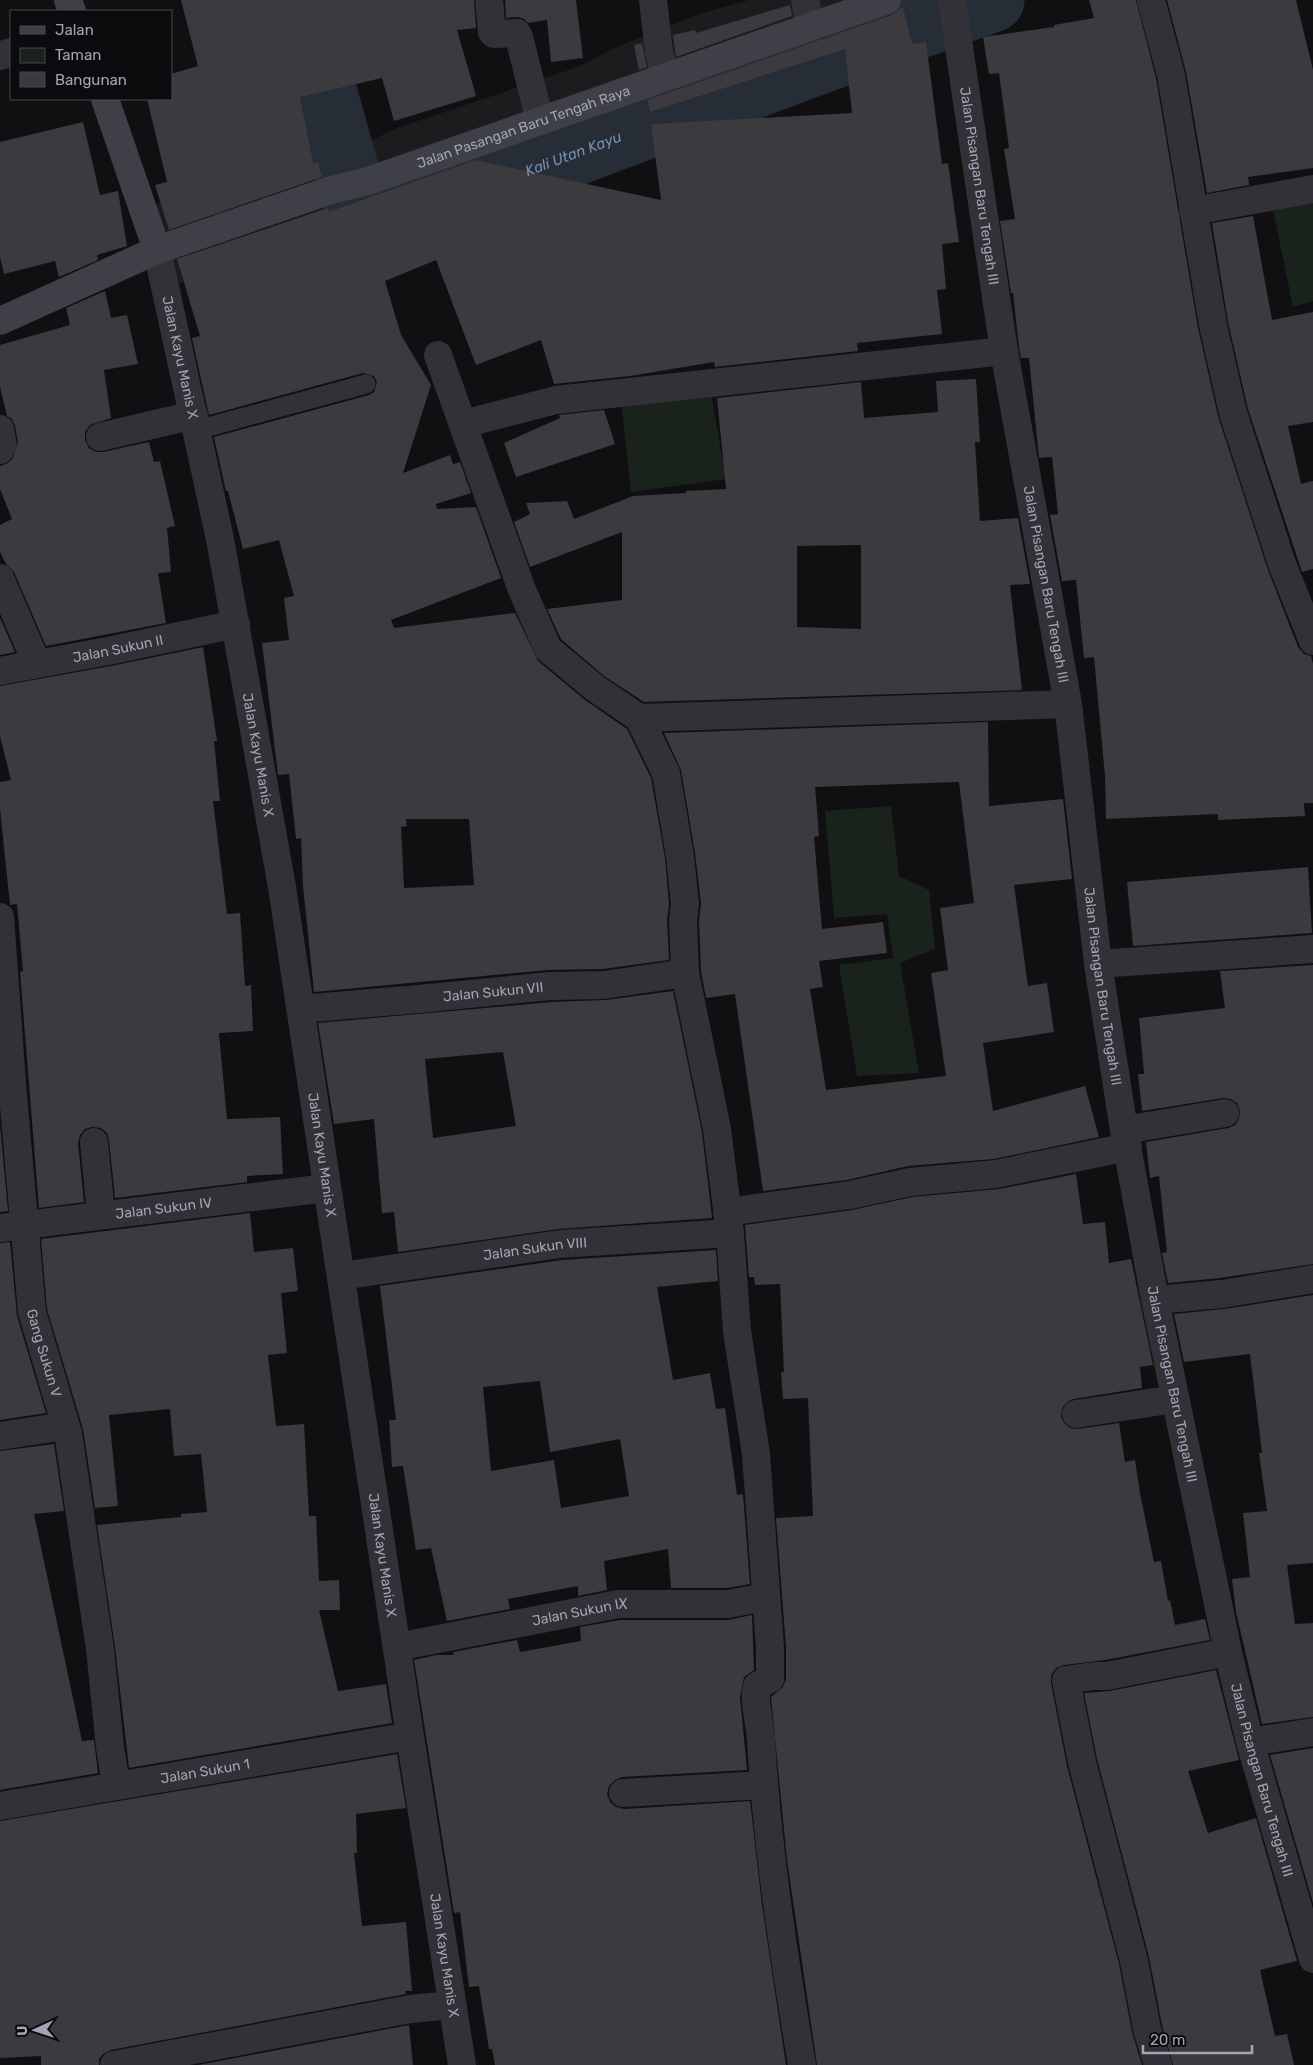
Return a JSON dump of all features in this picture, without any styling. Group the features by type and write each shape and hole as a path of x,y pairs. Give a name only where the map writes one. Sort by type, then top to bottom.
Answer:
{"street":[{"path":"489,0 492,32 494,34 517,34 519,37 540,121"},
{"path":"653,0 659,52 666,77"},
{"path":"804,0 810,26"},
{"name":"Jalan Pasangan Baru Tengah Raya","path":"0,321 157,250 331,190 368,181 887,0"},
{"path":"1151,0 1171,75 1213,325 1233,413 1282,564 1313,641"},
{"name":"Jalan Pisangan Baru Tengah III","path":"954,9 1004,351 1068,704 1098,964 1155,1300 1228,1652 1250,1742 1313,1959"},
{"path":"105,100 157,250"},
{"path":"1193,211 1313,189"},
{"name":"Jalan Kayu Manis X","path":"157,250 220,539 282,888 410,1736 462,2065"},
{"path":"463,424 556,400 1004,351"},
{"path":"438,355 522,590 548,649 595,688 639,718 666,773 680,856 685,904 683,920 685,973 717,1129 729,1222 737,1331 756,1454 770,1679 757,1686 756,1689 763,1784 787,1975 802,2065"},
{"path":"100,437 195,422"},
{"path":"0,429 3,444 0,450"},
{"path":"0,578 37,664"},
{"name":"Jalan Sukun II","path":"0,671 236,624"},
{"path":"639,718 1068,704"},
{"name":"Gang Sukun V","path":"0,917 12,1083 13,1226 32,1312 68,1433 100,1649 110,1747 116,1785"},
{"path":"1098,964 1313,949"},
{"name":"Jalan Sukun VII","path":"300,1009 550,986 604,986 685,973"},
{"name":"Jalan Sukun VIII","path":"341,1276 560,1244 729,1222 910,1182 996,1174 1225,1113"},
{"path":"94,1142 102,1214"},
{"name":"Jalan Sukun IV","path":"13,1226 327,1188"},
{"path":"1155,1300 1222,1294 1313,1279"},
{"path":"1076,1414 1175,1399"},
{"path":"0,1436 65,1426"},
{"name":"Jalan Sukun IX","path":"397,1647 618,1604 728,1604 766,1597"},
{"path":"1158,2065 1147,2029 1134,1960 1082,1762 1066,1680 1107,1676 1228,1652"},
{"path":"1250,1742 1313,1732"},
{"name":"Jalan Sukun 1","path":"0,1806 410,1736"},
{"path":"623,1792 763,1784"},
{"path":"114,2065 410,2009 452,2005"}],"lane":[{"path":"195,422 366,384"}],"shaded area":[{"path":"749,0 992,0 818,62 480,189 181,284 161,281 140,209 293,164 351,150 397,128 578,67 612,49 699,14"}],"green space":[{"path":"1313,202 1313,301 1293,307 1273,210"},
{"path":"710,388 726,479 631,492 621,401"},
{"path":"891,806 899,876 929,890 935,949 900,963 919,1073 857,1076 839,965 893,958 887,914 834,918 825,811"}],"building":[{"path":"181,0 474,0 476,28 457,30 476,96 394,121 382,78 300,97 313,163 318,162 322,177 169,230 155,185 167,182 147,100 172,100 172,74 198,66"},
{"path":"505,0 576,0 583,58 551,62 547,20 528,23 524,19 517,17 506,18"},
{"path":"1089,0 1136,0 1156,78 1198,328 1218,416 1268,570 1298,647 1304,654 1311,656 1313,664 1313,803 1304,803 1305,816 1218,820 1218,814 1106,819 1105,776 1094,657 1084,658 1076,580 1062,581 1050,515 1058,514 1052,457 1039,458 1029,358 1021,358 1019,348 1013,293 1011,293 1000,221 1015,219 1004,149 1009,148 999,73 989,74 983,37 1054,27 1054,25 1094,18"},
{"path":"1167,0 1296,0 1313,70 1313,168 1248,177 1249,185 1207,193 1186,72"},
{"path":"790,5 792,16 676,57 673,35 695,30 696,33"},
{"path":"903,7 912,44 926,42 942,164 948,163 959,242 942,244 946,289 937,290 942,334 857,343 858,351 715,367 714,362 630,376 554,384 541,340 476,365 436,260 385,281 401,335 431,385 403,473 450,455 453,464 460,462 471,493 436,504 437,509 476,507 501,578 391,620 394,628 515,613 538,661 585,700 627,729 651,778 665,858 669,904 667,920 669,960 603,969 548,970 314,992 303,886 301,838 296,839 289,774 278,775 262,643 289,640 284,598 294,596 279,540 243,549 228,491 226,491 214,437 369,395 374,392 377,382 374,376 363,373 209,415 192,338 200,336 177,259 328,208 329,212 475,160 661,200 651,124 852,113 845,49 650,112 647,100 892,15","holes":["406,819 469,819 474,885 404,888 401,827 407,826"]},
{"path":"642,43 647,67 639,70 634,45"},
{"path":"83,122 100,195 118,191 127,246 97,255 98,260 59,277 55,261 4,274 0,257 0,142"},
{"path":"1253,216 1272,320 1313,312 1313,422 1288,426 1301,484 1313,481 1313,569 1302,572 1248,409 1228,322 1212,223"},
{"path":"105,291 111,318 127,315 138,364 104,370 111,418 90,425 85,432 85,440 89,448 96,452 149,442 154,462 160,461 175,526 167,528 171,572 158,573 166,623 46,646 14,572 6,564 0,552 0,525 12,519 0,489 0,466 8,463 13,458 18,443 15,426 12,419 7,416 0,387 0,345 70,325 66,308"},
{"path":"976,379 980,442 975,442 980,521 1018,518 1030,584 1010,585 1022,690 644,702 604,676 561,639 547,609 622,600 622,532 530,567 514,522 530,514 526,503 567,501 574,519 633,496 726,489 717,398 861,382 864,418 938,412 936,381","holes":["861,545 861,629 797,627 797,546"]},
{"path":"604,410 615,444 516,477 504,443 560,418 559,415"},
{"path":"0,618 15,652 0,655"},
{"path":"203,647 217,741 214,741 220,801 213,801 227,914 240,913 245,986 251,985 253,1031 219,1033 227,1119 280,1117 283,1174 247,1176 247,1182 115,1198 107,1133 101,1128 92,1127 85,1129 80,1135 78,1143 84,1202 39,1208 20,972 23,971 17,904 10,905 0,809 0,782 11,780 0,736 0,686"},
{"path":"988,722 989,806 1063,799 1072,879 1014,885 1028,986 1047,983 1054,1032 983,1043 993,1111 1085,1086 1099,1137 994,1159 908,1166 847,1180 763,1191 735,994 706,998 701,971 699,921 701,903 695,853 681,770 664,733","holes":["959,782 974,903 940,908 948,970 931,973 946,1076 826,1090 810,989 823,987 819,961 887,953 883,922 822,929 814,837 819,836 815,787"]},
{"path":"1308,867 1312,933 1133,946 1127,882"},
{"path":"1313,965 1313,1264 1220,1278 1168,1283 1162,1253 1167,1252 1159,1176 1150,1178 1146,1142 1228,1128 1235,1125 1239,1119 1240,1111 1237,1103 1231,1099 1223,1098 1142,1111 1138,1074 1144,1074 1139,1018 1225,1008 1220,971"},
{"path":"673,991 702,1132 712,1218 558,1229 398,1252 394,1212 382,1213 374,1119 334,1124 318,1023 551,1002 606,1000","holes":["503,1052 516,1126 433,1138 425,1059"]},
{"path":"0,1125 8,1211 0,1212"},
{"path":"1076,1174 1083,1224 1105,1222 1109,1263 1131,1259 1153,1365 1140,1367 1142,1388 1073,1399 1062,1408 1061,1417 1070,1428 1078,1429 1119,1423 1125,1462 1135,1460 1154,1562 1161,1561 1168,1601 1170,1600 1175,1625 1205,1619 1210,1640 1105,1660 1064,1665 1056,1668 1051,1675 1067,1766 1119,1964 1132,2032 1142,2065 817,2065 787,1860 771,1697 783,1687 786,1679 786,1647 776,1518 813,1516 808,1398 783,1399 781,1372 784,1372 780,1284 755,1285 754,1277 749,1277 745,1225 852,1210 912,1197 999,1189"},
{"path":"250,1213 254,1252 293,1248 298,1291 281,1293 287,1353 268,1355 276,1426 304,1424 309,1516 316,1516 319,1581 339,1580 340,1610 319,1610 338,1691 386,1684 392,1723 129,1768 115,1647 97,1525 181,1517 181,1514 207,1512 201,1454 174,1456 170,1409 109,1415 118,1506 95,1508 83,1429 47,1309 41,1239"},
{"path":"10,1242 17,1316 46,1413 0,1420 0,1243"},
{"path":"716,1250 718,1281 657,1287 673,1380 710,1373 716,1409 725,1408 737,1495 743,1494 750,1584 727,1588 671,1588 668,1549 604,1561 607,1590 578,1596 578,1586 508,1599 510,1609 447,1621 431,1548 416,1550 403,1466 392,1467 389,1420 396,1420 380,1286 562,1260","holes":["540,1381 550,1452 620,1439 629,1496 561,1508 554,1460 491,1471 483,1387"]},
{"path":"1313,1295 1313,1563 1287,1565 1295,1624 1313,1623 1313,1717 1262,1724 1236,1612 1232,1579 1250,1577 1243,1513 1267,1511 1259,1453 1262,1453 1250,1354 1184,1362 1174,1314 1224,1309"},
{"path":"54,1444 64,1511 34,1514 82,1741 94,1740 98,1773 0,1790 0,1451"},
{"path":"752,1615 754,1670 744,1677 740,1697 747,1770 622,1777 615,1780 609,1786 607,1794 610,1802 616,1807 624,1809 750,1801 762,1905 786,2065 495,2065 492,2049 489,2049 479,1986 469,1987 460,1912 454,1913 414,1660 436,1655 454,1655 453,1652 517,1640 520,1652 581,1641 580,1627 620,1620 728,1620"},
{"path":"1216,1670 1239,1760 1188,1771 1208,1833 1256,1818 1297,1961 1260,1970 1275,2036 1287,2034 1294,2065 1173,2065 1162,2025 1149,1957 1097,1759 1084,1693 1110,1691"},
{"path":"1313,1748 1313,1903 1270,1755"},
{"path":"397,1754 406,1808 356,1814 357,1853 354,1853 362,1926 406,1922 412,1991 405,1991 406,1994 111,2050 103,2054 99,2059 99,2065 41,2065 41,2056 0,2058 0,1821"},
{"path":"409,2025 413,2065 198,2065"}],"waterway":[{"name":"Kali Utan Kayu","path":"299,0 355,201 369,213 386,221 480,189 818,62 992,0"}]}
